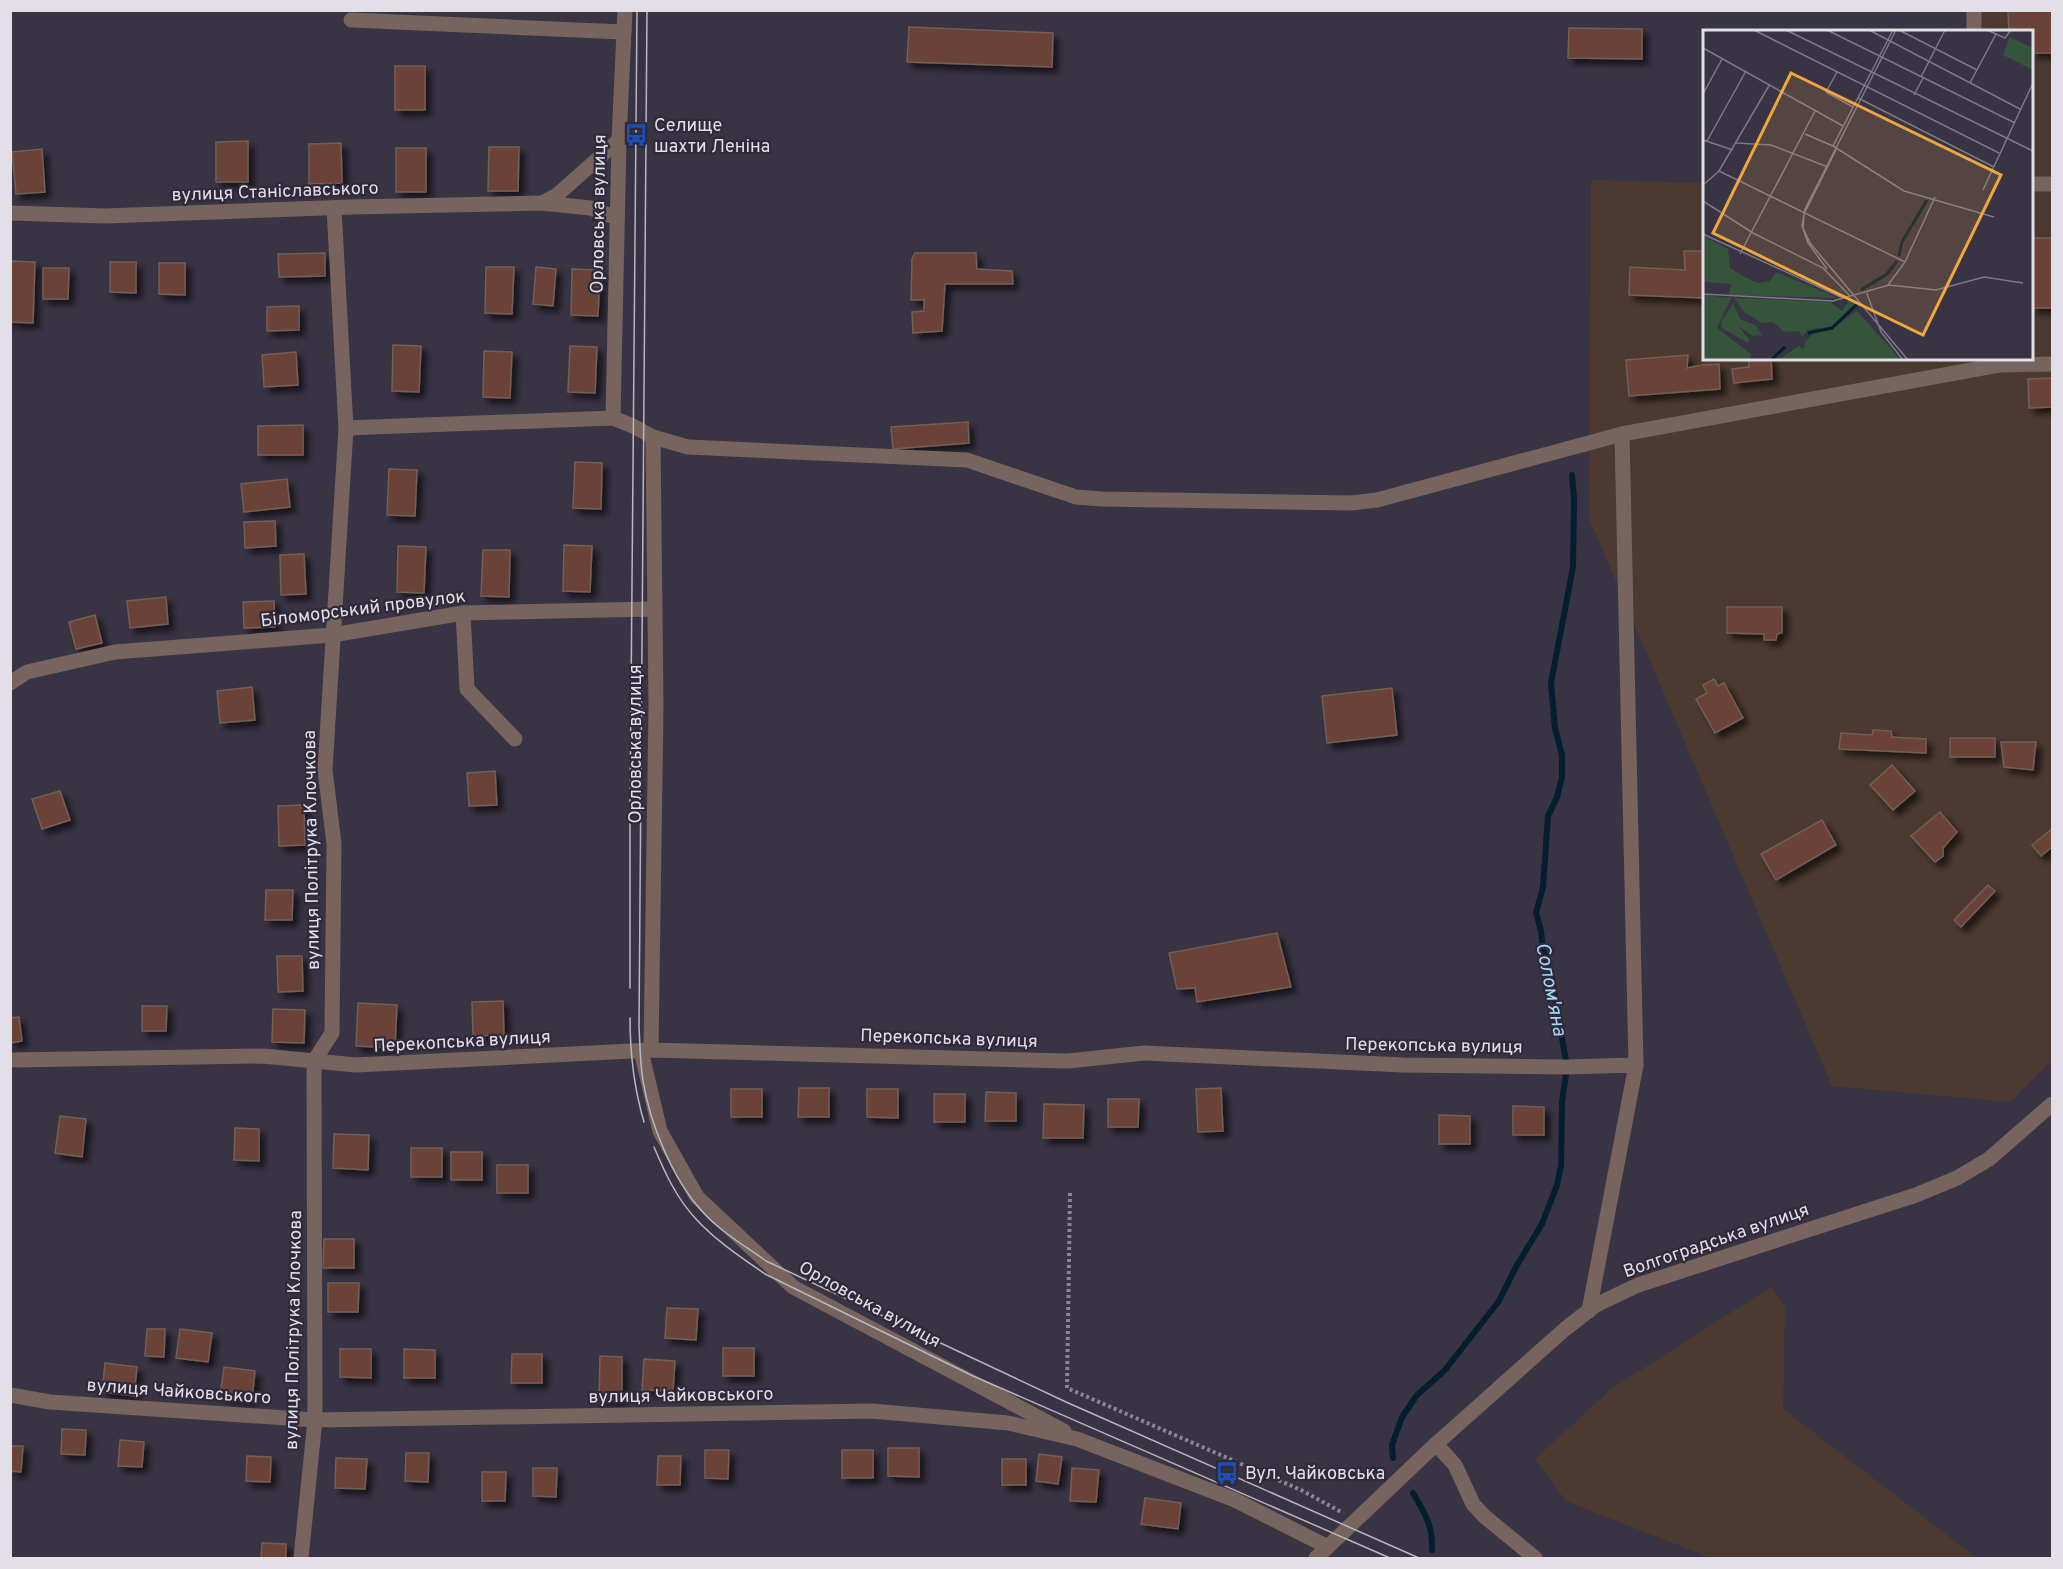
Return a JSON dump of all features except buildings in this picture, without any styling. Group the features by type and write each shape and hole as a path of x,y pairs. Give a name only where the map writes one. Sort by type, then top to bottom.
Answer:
{"street":[{"name":"Орловська вулиця","path":"614,418 619,140 625,10"},
{"path":"1974,10 1974,30"},
{"path":"351,19 624,32"},
{"path":"542,203 556,195 619,140"},
{"path":"2033,184 2052,184"},
{"name":"вулиця Станіславського","path":"10,213 105,216 542,203 590,208 617,218"},
{"name":"вулиця Політрука Клочкова","path":"301,1558 315,1420 314,1061 332,1033 334,844 325,770 346,428 334,208"},
{"path":"346,428 614,418 653,437 688,447 967,460 1076,497 1102,500 1351,503 1377,500 1622,434 1673,423 1999,365 2052,364"},
{"path":"1589,1311 1636,1065 1622,434"},
{"name":"Орловська вулиця","path":"653,437 656,706 646,1051 660,1131 697,1197 793,1287 1088,1443"},
{"name":"Біломорський провулок","path":"10,683 27,672 115,652 332,635 463,613 655,609"},
{"path":"463,613 466,688 515,739"},
{"name":"Перекопська вулиця","path":"10,1060 262,1056 356,1065 646,1051 1068,1061 1144,1053 1403,1065 1567,1067 1636,1065"},
{"name":"Волгоградська вулиця","path":"1316,1558 1436,1444 1565,1329 1596,1305 1638,1285 1916,1195 1957,1178 1989,1159 2052,1104"},
{"name":"вулиця Чайковського","path":"10,1395 50,1402 315,1420 872,1411 1008,1423 1077,1439 1235,1500 1328,1548"},
{"path":"1436,1444 1455,1465 1473,1504 1484,1516 1535,1558"}],"path":[{"path":"1070,1193 1067,1388 1301,1490 1357,1520"}],"shaded area":[{"path":"1975,11 2052,11 2052,1060 2010,1102 1832,1086 1589,518 1591,180 1703,183 1703,360 2033,360 2033,30 1968,30"},
{"path":"1771,1287 1785,1306 1783,1409 1977,1558 1711,1558 1566,1501 1535,1459 1611,1389"}],"waterway":[{"name":"Солом'яна","path":"1393,1458 1392,1445 1402,1417 1417,1395 1445,1370 1499,1301 1517,1265 1542,1224 1557,1185 1561,1165 1562,1102 1567,1067 1552,979 1543,950 1536,913 1543,887 1548,816 1557,797 1562,777 1562,755 1555,728 1551,683 1573,567 1572,475"},
{"name":"Солом'яна","path":"1413,1493 1430,1527 1432,1550"}],"tram line":[{"path":"630,988 637,10"},
{"path":"647,10 639,1026 641,1067 646,1097 657,1132 672,1166 690,1197 708,1218 766,1261 1066,1402 1419,1558"},
{"path":"630,1018 633,1071 644,1122"},
{"path":"654,1147 672,1185 689,1211 703,1227 765,1274 973,1376 1390,1558"}],"place":[{"name":"Селище шахти Леніна","path":"636,135"},
{"name":"Вул. Чайковська","path":"1227,1473"}]}
